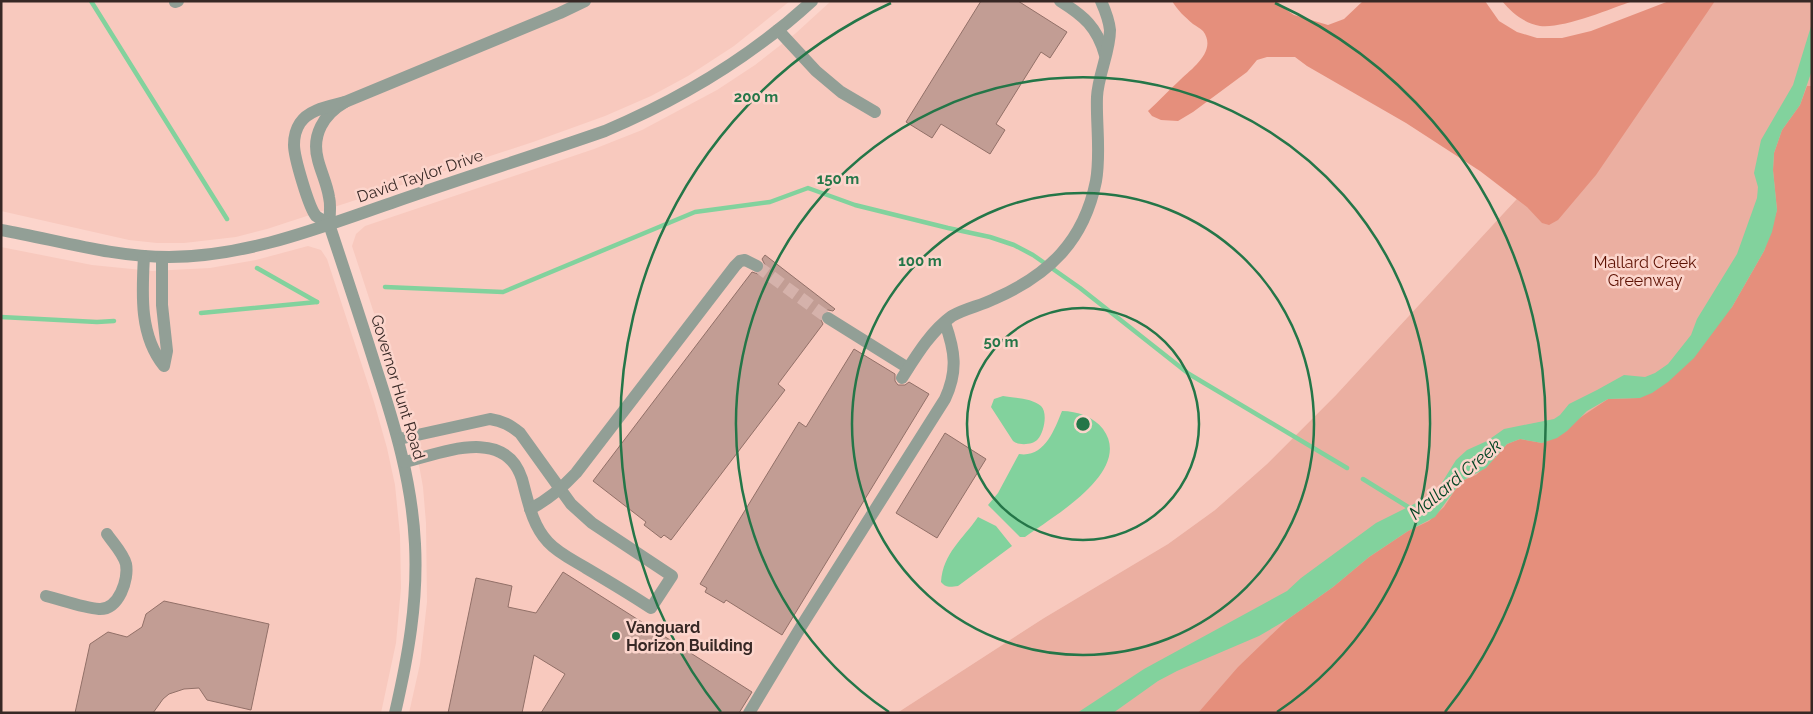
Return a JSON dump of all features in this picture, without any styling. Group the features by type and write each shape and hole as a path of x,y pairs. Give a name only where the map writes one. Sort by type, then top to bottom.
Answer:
{"street":[{"path":"329,224 318,217 312,209 296,161 294,145 297,130 305,118 317,110 345,102 585,1"},
{"name":"David Taylor Drive","path":"1,230 100,250 162,257 235,250 294,235 598,133 628,121 681,95 746,56 812,1"},
{"path":"1060,1 1086,20 1101,41 1105,55"},
{"path":"828,318 905,373 924,345 945,323 966,309 993,300 1028,281 1043,271 1066,249 1086,212 1096,180 1098,159 1097,95 1110,29 1101,1"},
{"path":"778,30 816,71 842,92 875,112"},
{"path":"329,224 329,197 318,161 316,144 323,121 333,109 345,102"},
{"path":"1,221 45,238"},
{"name":"Governor Hunt Road","path":"329,224 405,462 415,542 415,590 409,647 395,713"},
{"path":"144,256 142,296 144,313 152,344 164,366 167,350 162,305 162,257"},
{"path":"530,509 545,501 576,473 735,266 740,261 745,260 757,266"},
{"path":"749,713 802,625 945,399 954,375 954,360 952,342 945,323"},
{"path":"399,439 490,419 501,420 520,433 571,504 592,523 672,576 651,608 562,554 549,543 540,531 530,509 521,478 511,460 490,448 476,446 405,462"},
{"path":"511,460 528,446"},
{"path":"46,596 100,609 109,607 118,599 123,588 126,563 107,534"}],"shaded area":[{"path":"1,1 790,1 734,46 688,76 651,96 605,116 533,142 267,229 236,237 184,243 157,243 129,240 1,211"},
{"path":"831,1 1677,1 1560,152 1336,395 1267,464 1215,510 1168,544 1044,618 897,713 409,713 420,664 427,602 426,523 423,487 414,438 352,246 356,234 365,226 594,149 642,130 717,90 755,65 796,33"},
{"path":"1172,1 1277,1 1294,15 1328,25 1344,19 1363,1 1485,1 1499,21 1517,32 1537,38 1562,38 1591,31 1669,1 1715,1 1596,175 1558,220 1549,225 1542,223 1527,207 1480,171 1406,123 1307,66 1295,57 1267,57 1257,60 1247,72 1178,121 1161,120 1152,116 1148,111 1196,65 1207,46 1207,38 1203,31 1184,16"},
{"path":"1502,1 1633,1 1586,18 1561,24 1540,26 1524,20"},
{"path":"1807,86 1812,86 1812,713 1198,713 1238,667 1288,619 1333,587 1369,557 1408,531 1429,521 1444,507 1464,480 1476,475 1507,444 1520,439 1542,443 1608,399 1639,398 1732,307 1764,251 1777,210 1773,170 1774,153 1782,130 1800,105"},
{"path":"308,246 321,250 327,259 374,402 395,485 400,535 401,588 396,643 381,713 1,713 1,247 92,265 152,271 210,268 256,260"}],"green space":[{"name":"Mallard Creek Greenway","path":"1677,1 1812,1 1812,245 1799,282 1236,713 897,713 1044,618 1168,544 1215,510 1267,464 1336,395 1560,152"}],"water":[{"name":"Mallard Creek","path":"1812,23 1812,70 1800,105 1782,130 1774,153 1773,170 1777,210 1772,232 1764,251 1732,307 1694,358 1668,382 1652,393 1640,398 1608,399 1587,411 1557,438 1542,443 1520,439 1507,444 1486,468 1464,480 1457,487 1435,517 1408,531 1369,557 1333,587 1288,619 1259,636 1158,681 1113,713 1077,713 1144,669 1287,591 1301,578 1376,523 1424,499 1438,489 1456,460 1467,450 1487,441 1504,429 1554,419 1569,404 1624,375 1645,377 1668,364 1691,335 1697,319 1737,254 1757,198 1758,187 1754,173 1761,140 1793,85"},
{"path":"1003,396 1028,400 1041,406 1044,413 1044,422 1040,436 1036,441 1022,444 1013,441 991,407 994,399"},
{"path":"1062,411 1085,416 1095,421 1103,429 1110,445 1108,461 1099,476 1070,505 1025,537 1020,537 988,505 998,493 1019,454 1035,452 1047,442"},
{"path":"978,517 996,526 1012,546 958,586 946,586 941,582 950,554"}],"building":[{"path":"981,1 1018,1 1067,32 1050,58 1041,52 996,124 1005,130 990,154 941,124 932,138 906,122"},
{"path":"765,255 835,309 821,313 820,318 823,324 778,384 785,390 671,540 664,535 661,538 644,525 646,522 593,481 752,272 758,274 764,270 765,265 762,259"},
{"path":"854,349 895,374 895,381 898,385 905,385 909,382 929,394 782,635 726,600 724,603 705,592 707,588 700,584 799,422 806,427"},
{"path":"945,433 986,459 937,538 896,513"},
{"path":"563,572 752,692 739,713 541,713 565,674 534,655 522,713 448,713 476,578 512,586 508,607 536,613"},
{"path":"164,601 269,624 251,710 207,700 199,688 184,689 169,694 153,713 75,713 90,644 108,632 127,637 142,627 146,614"}],"waterway":[{"path":"91,1 227,219"},
{"path":"385,287 503,292 695,212 770,202 808,188 855,205 990,237 1014,245 1033,255 1080,288 1189,374 1347,468"},
{"path":"257,268 317,302"},
{"path":"201,313 317,302"},
{"path":"1,317 97,322 114,321"},
{"name":"Mallard Creek","path":"1363,479 1413,510"}],"tunnel":[{"path":"757,266 828,318"}],"place":[{"name":"Vanguard Horizon Building","path":"616,636"}]}
